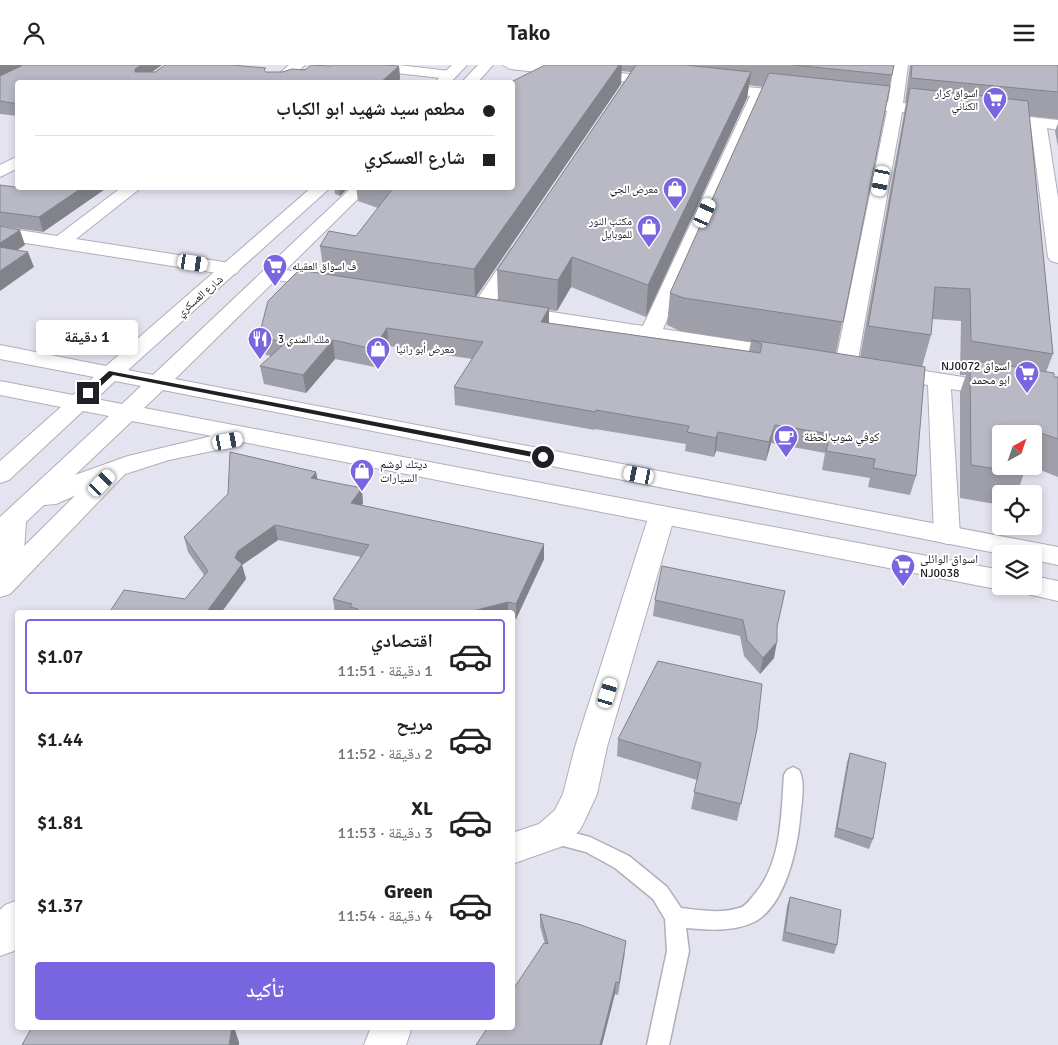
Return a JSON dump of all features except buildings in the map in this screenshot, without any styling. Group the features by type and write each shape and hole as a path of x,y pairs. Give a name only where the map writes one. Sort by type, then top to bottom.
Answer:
{"street":[{"path":"279,80 298,65"},
{"path":"360,65 451,74"},
{"path":"471,80 486,65"},
{"path":"510,65 808,98"},
{"path":"826,362 895,107 901,65"},
{"path":"622,95 634,79"},
{"path":"650,334 759,92"},
{"path":"837,101 962,115"},
{"path":"981,117 1058,125"},
{"path":"1038,123 1058,257"},
{"path":"0,171 15,163"},
{"path":"61,242 130,190"},
{"name":"شارع العسكري","path":"0,475 111,373 320,190"},
{"path":"4,583 12,521 359,190"},
{"path":"0,233 230,269"},
{"path":"529,237 472,306 1058,399"},
{"path":"273,274 349,286"},
{"path":"0,352 1058,556"},
{"path":"939,380 947,535"},
{"path":"0,388 126,414 992,578"},
{"path":"12,521 56,493 115,470 171,453 247,437"},
{"path":"0,466 0,475"},
{"path":"4,583 115,470"},
{"path":"515,848 551,835 568,820 580,794 591,747 662,515"},
{"path":"1042,588 1058,591"},
{"path":"0,938 15,920"},
{"path":"385,1045 391,1030"}],"lane":[{"path":"675,917 715,921 748,915 768,896 782,863 788,838 794,775"},
{"path":"551,835 590,845 622,862 660,893 675,917 678,951 658,1045"}],"place":[{"name":"اسواق كرار الكناني","path":"995,120"},
{"name":"معرض الجي","path":"675,210"},
{"name":"مكتب النور للموبايل","path":"649,248"},
{"name":"ف اسواق العقيله","path":"275,287"},
{"name":"ملك المندي 3","path":"260,360"},
{"name":"معرض أبو رانيا","path":"378,370"},
{"name":"NJ0072 اسواق ابو محمد","path":"1027,394"},
{"name":"كوفي شوب لحظة","path":"786,458"},
{"name":"ديتك لوشم السيارات","path":"362,492"},
{"name":"اسواق الوائلی NJ0038","path":"903,587"}],"route":[{"path":"88,393 111,373 543,457"}]}
